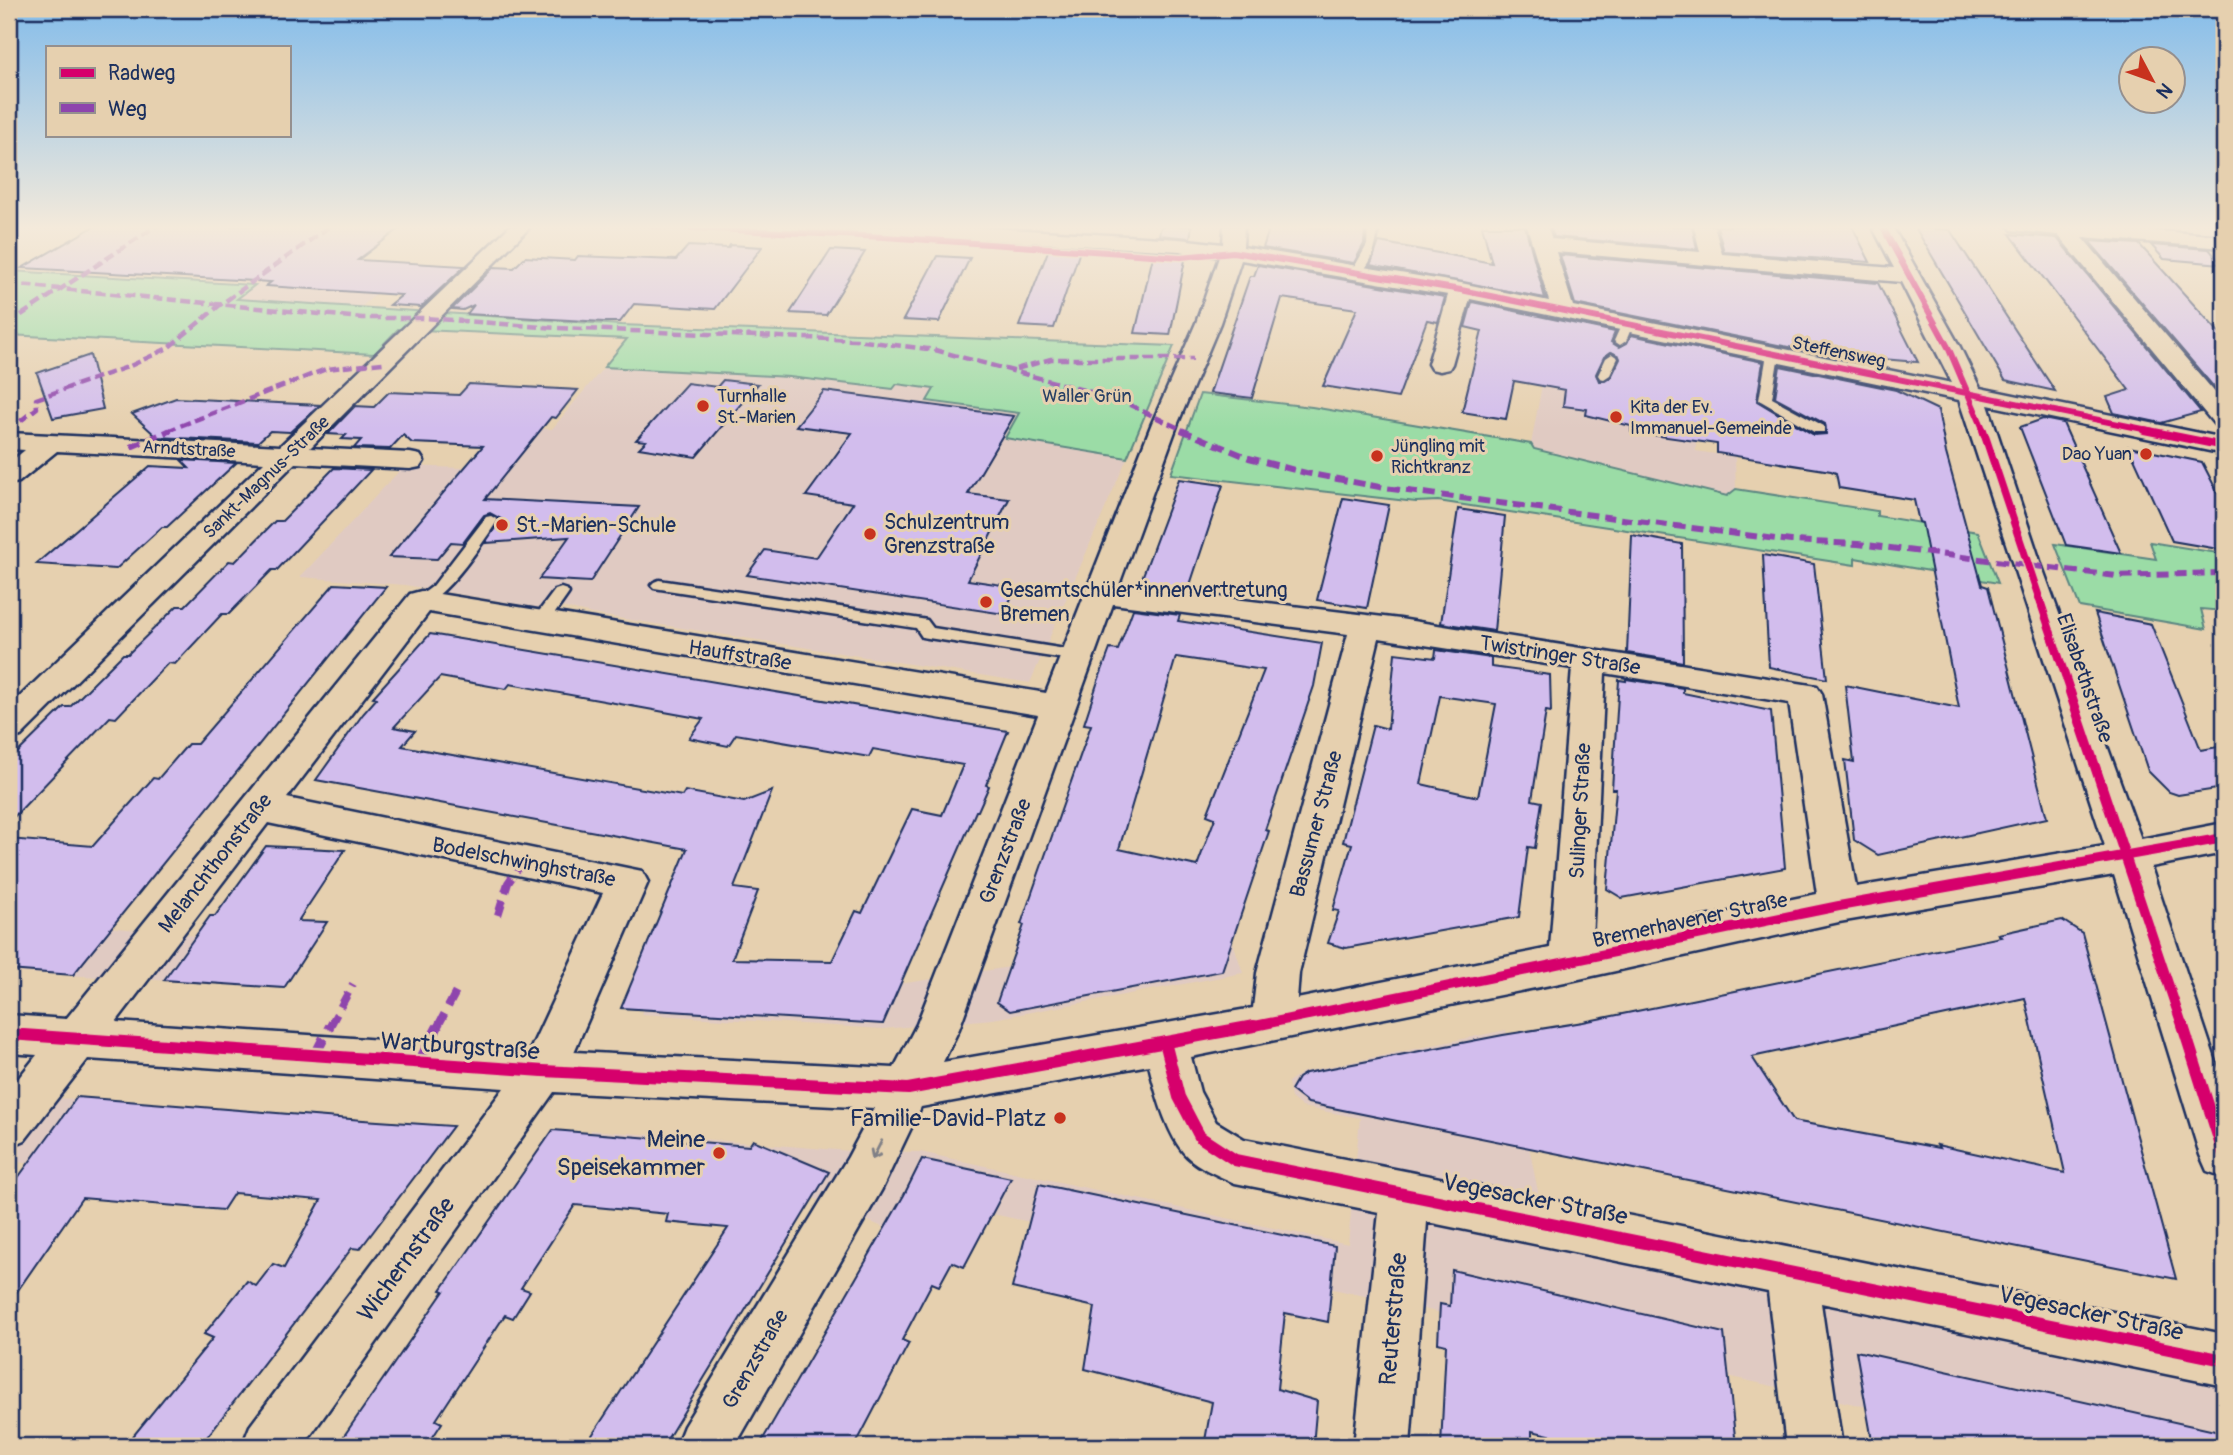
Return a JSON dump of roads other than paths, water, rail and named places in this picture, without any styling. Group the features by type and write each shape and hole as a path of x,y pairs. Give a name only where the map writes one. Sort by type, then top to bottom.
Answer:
{"street":[{"name":"Sankt-Magnus-Straße","path":"9,727 452,294"},
{"name":"Grenzstraße","path":"704,1446 865,1173 937,1029 1165,423 1217,294"},
{"path":"1440,364 1460,294"},
{"name":"Steffensweg","path":"1485,294 1563,310 1623,332 1773,354 2224,446"},
{"path":"1558,294 1563,310"},
{"name":"Elisabethstraße","path":"1918,294 1972,395 2026,564 2128,857 2224,1155"},
{"path":"2119,294 2224,419"},
{"name":"Arndtstraße","path":"9,441 410,461"},
{"path":"9,476 51,443"},
{"name":"Twistringer Straße","path":"1102,593 1589,659 1805,694 1839,906"},
{"name":"Hauffstraße","path":"421,601 1059,708"},
{"name":"Melanchthonstraße","path":"9,1125 421,601"},
{"name":"Bassumer Straße","path":"1273,1023 1278,973 1366,627"},
{"name":"Sulinger Straße","path":"1570,963 1589,659"},
{"name":"Bodelschwinghstraße","path":"259,807 628,882 543,1071"},
{"name":"Bremerhavener Straße","path":"1165,1042 1273,1023 1839,906 2224,838"},
{"name":"Wartburgstraße","path":"9,1034 543,1071 908,1089"},
{"path":"908,1089 1165,1042"},
{"name":"Vegesacker Straße","path":"1165,1042 1179,1097 1200,1137 1235,1160 2224,1360"},
{"name":"Wichernstraße","path":"270,1446 543,1071"},
{"name":"Reuterstraße","path":"1382,1446 1405,1193"},
{"path":"1791,1271 1814,1446"}],"lane":[{"path":"1773,354 1765,400 1819,429"},
{"path":"1604,375 1612,358"},
{"path":"421,601 438,589 491,520"},
{"path":"659,585 921,624 928,633 1079,656"},
{"path":"540,622 561,593"}],"place":[{"name":"Turnhalle St.-Marien","path":"703,406"},
{"name":"Kita der Ev. Immanuel-Gemeinde","path":"1616,417"},
{"name":"Dao Yuan","path":"2146,454"},
{"name":"Jüngling mit Richtkranz","path":"1377,456"},
{"name":"St.-Marien-Schule","path":"502,525"},
{"name":"Schulzentrum Grenzstraße","path":"870,534"},
{"name":"Gesamtschüler*innenvertretung Bremen","path":"986,602"},
{"name":"Familie-David-Platz","path":"1060,1118"},
{"name":"Meine Speisekammer","path":"719,1153"}],"park label":[{"name":"Waller Grün","path":"1087,396"}]}
